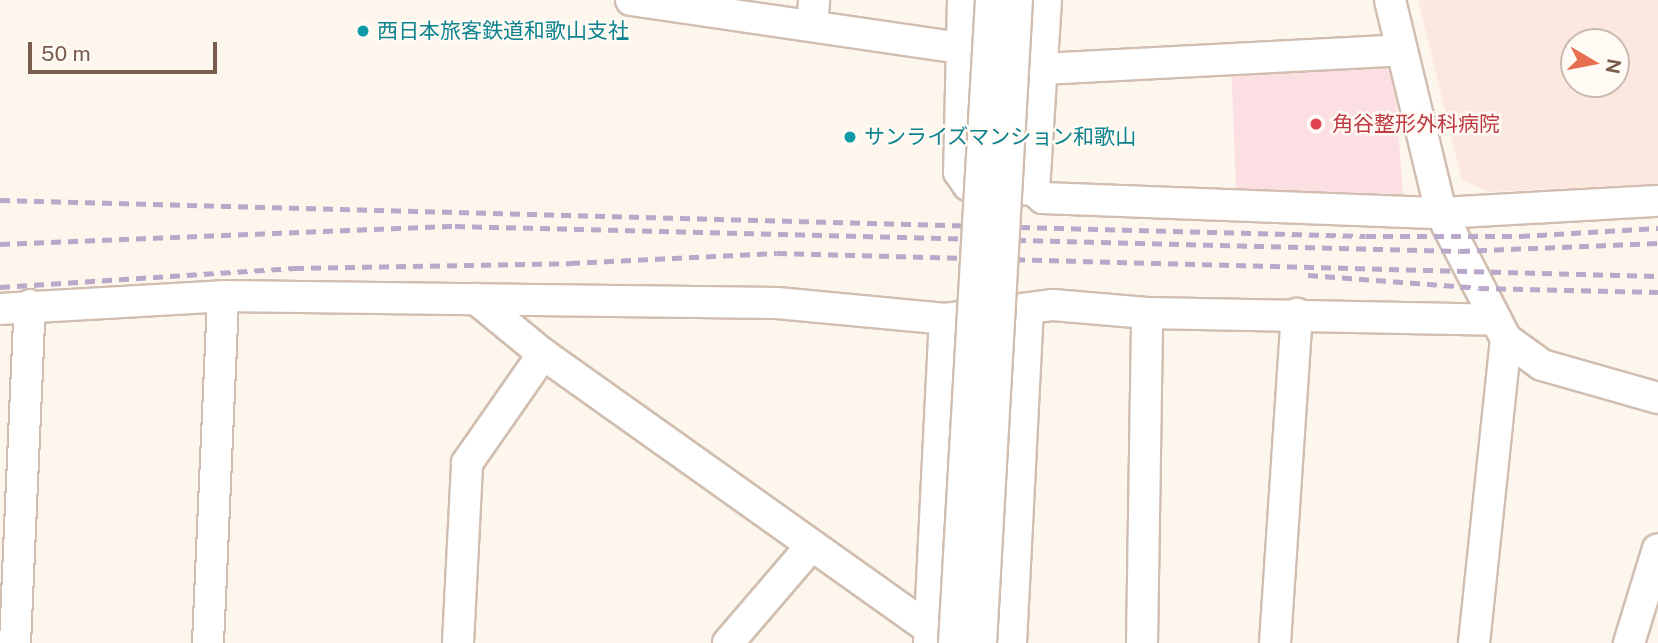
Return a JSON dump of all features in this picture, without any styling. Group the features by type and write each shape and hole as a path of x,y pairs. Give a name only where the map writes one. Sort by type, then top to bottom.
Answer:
{"street":[{"path":"963,0 959,172 968,185 1034,190 1043,198 1440,214 1658,201"},
{"path":"938,638 991,0"},
{"path":"981,643 1017,0"},
{"path":"1034,190 1046,0"},
{"path":"1390,0 1440,214 1501,329 1542,365 1658,398"},
{"path":"637,1 813,13 1042,69 1401,50"},
{"path":"0,309 30,305 223,296 777,303 945,319 1053,304 1147,313 1297,314 1501,329"},
{"path":"208,643 223,296"},
{"path":"476,299 543,354 938,638"},
{"path":"15,643 30,305"},
{"path":"1011,643 1028,309"},
{"path":"1142,643 1147,313"},
{"path":"1275,643 1297,314"},
{"path":"938,638 945,319"},
{"path":"1474,643 1501,329"},
{"path":"458,643 467,463 543,354"},
{"path":"728,643 811,546"},
{"path":"1629,643 1658,549"}],"shaded area":[{"path":"1418,0 1658,0 1658,184 1488,192 1462,180"},
{"name":"角谷整形外科病院","path":"1231,60 1393,60 1403,194 1236,189"}],"railway":[{"path":"0,200 1366,236 1520,236 1658,228"},
{"path":"0,244 455,226 1460,251 1658,243"},
{"path":"0,287 294,268 570,263 777,253 1658,276"},
{"path":"1308,275 1479,288 1658,292"}],"place":[{"name":"西日本旅客鉄道和歌山支社","path":"363,31"},
{"name":"角谷整形外科病院","path":"1316,124"},
{"name":"サンライズマンション和歌山","path":"850,137"}]}
